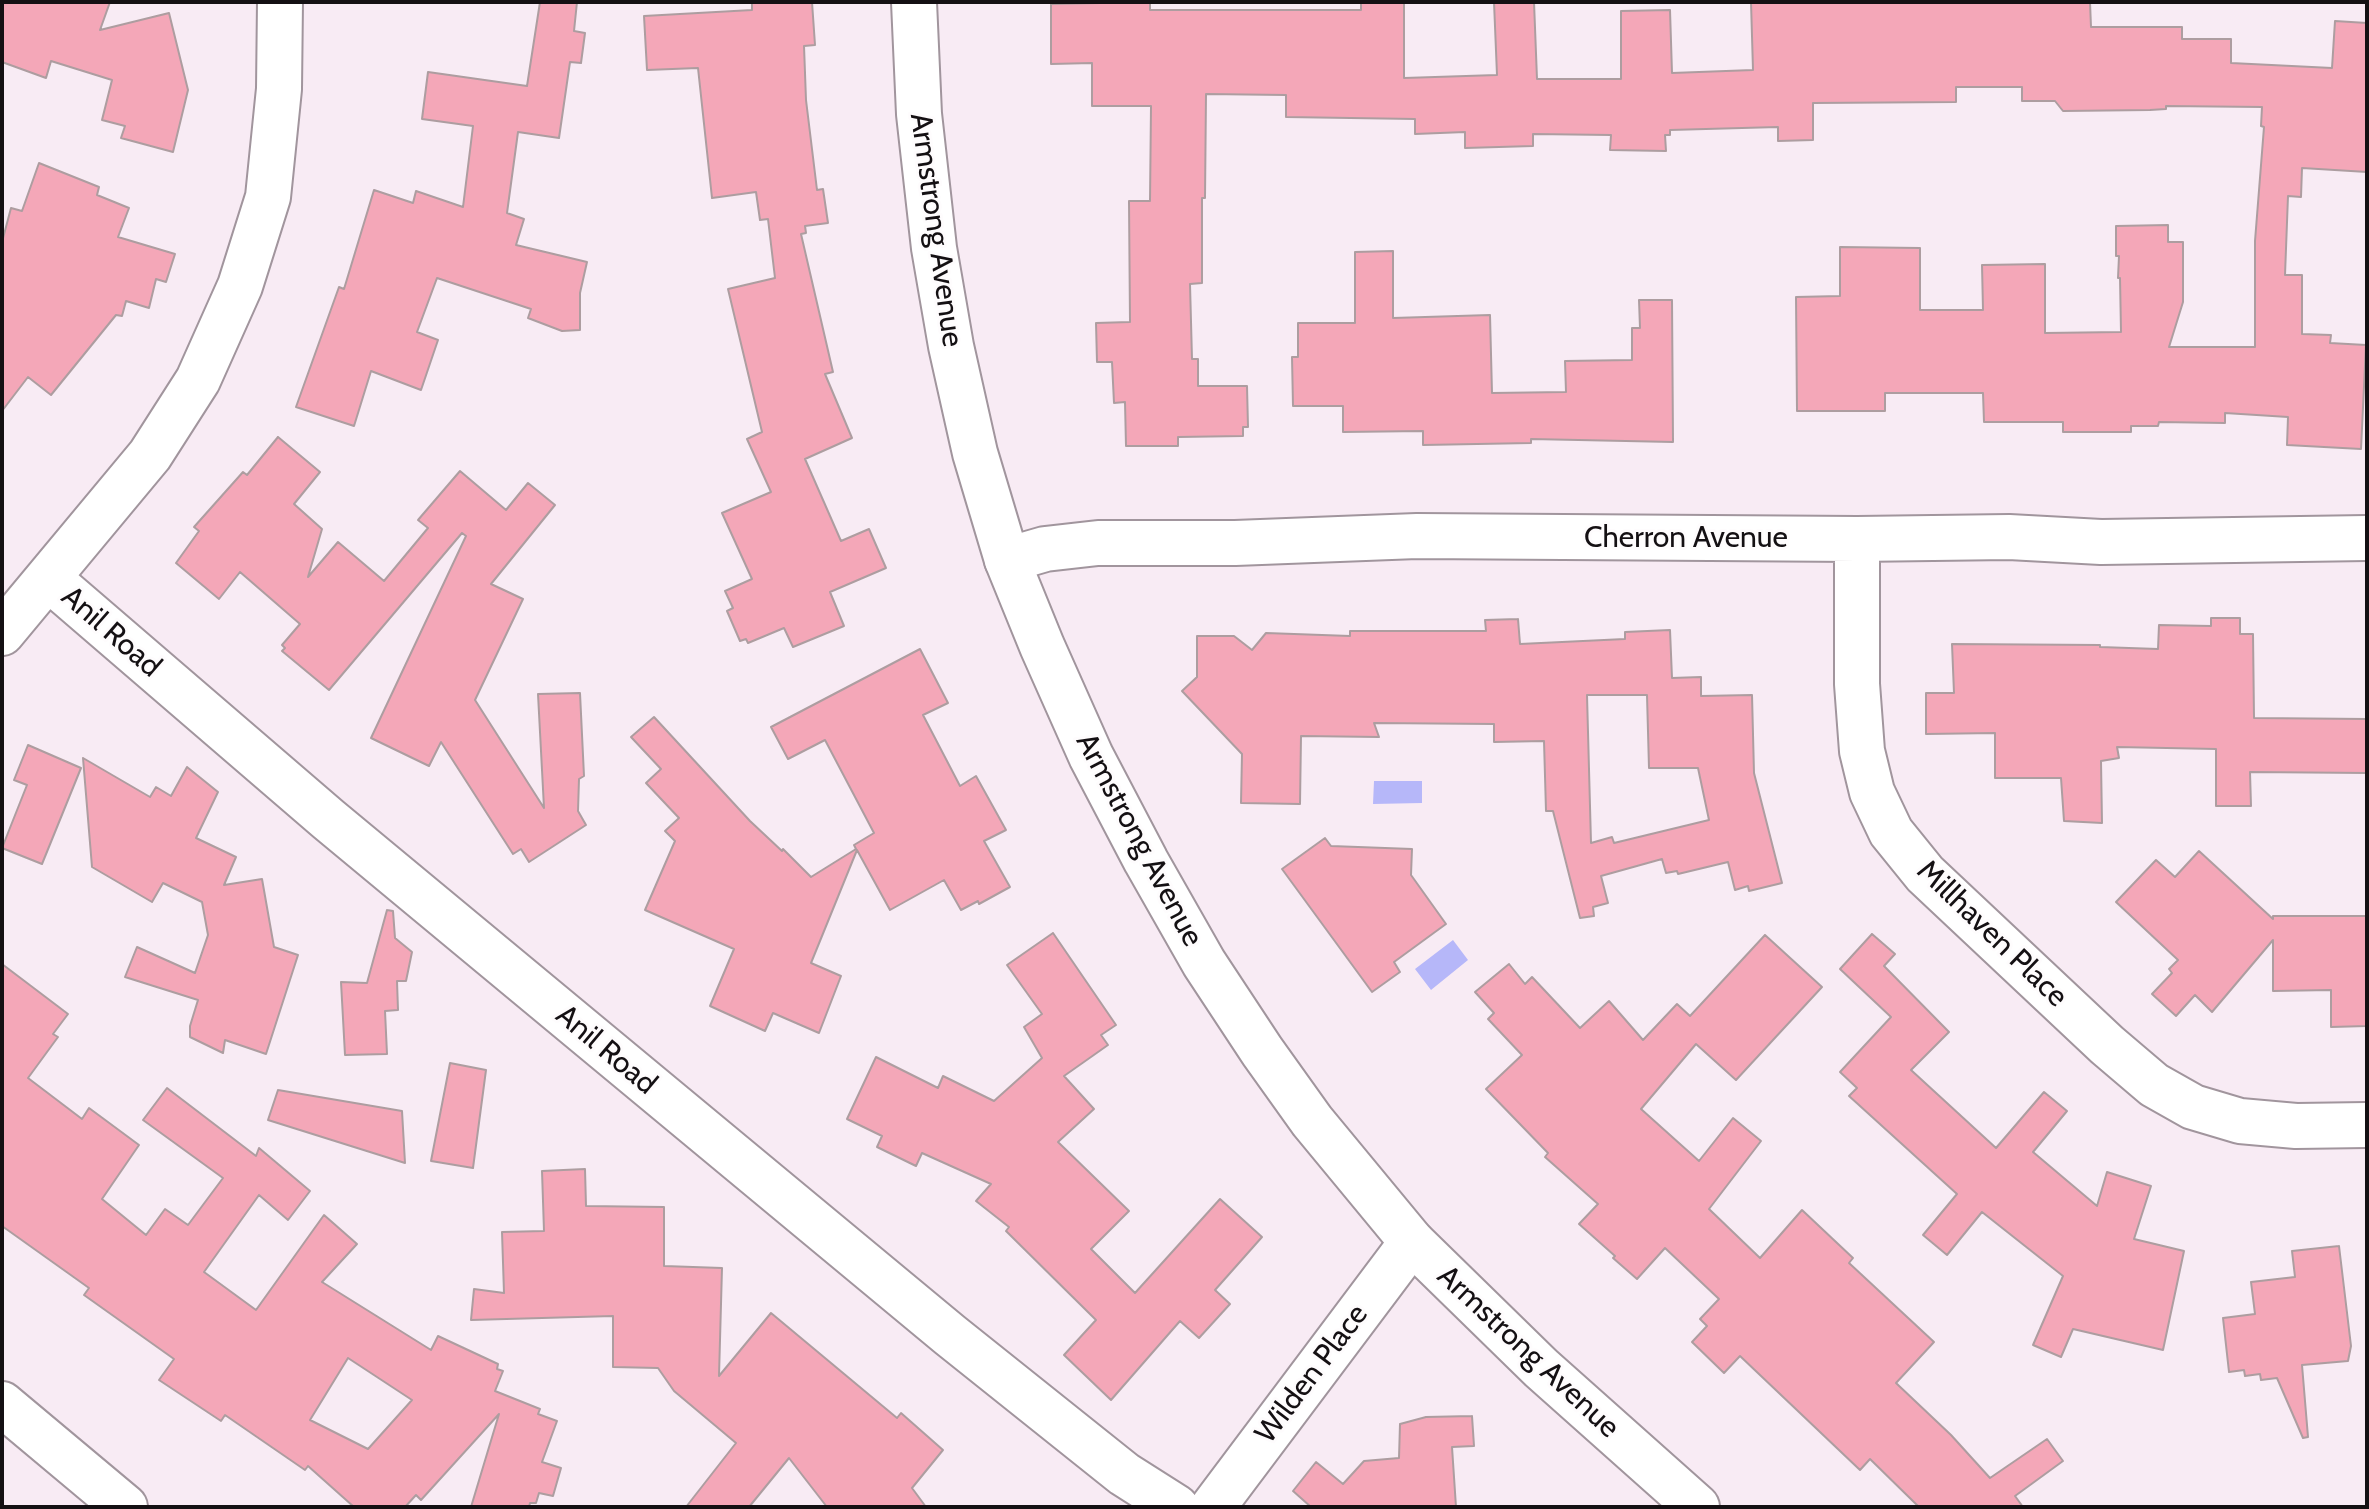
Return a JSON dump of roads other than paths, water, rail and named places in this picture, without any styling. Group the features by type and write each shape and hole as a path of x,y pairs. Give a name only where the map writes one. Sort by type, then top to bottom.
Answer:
{"street":[{"path":"2,633 150,455 198,380 240,286 268,197 279,89 280,2"},
{"name":"Armstrong Avenue","path":"914,2 919,114 934,248 951,346 975,453 1007,560 1091,756 1204,963 1312,1121 1412,1242 1541,1368 1697,1507"},
{"name":"Cherron Avenue","path":"1007,560 1045,549 1098,543 1235,543 1417,536 2009,537 2101,542 2367,538"},
{"name":"Millhaven Place","path":"1857,539 1857,684 1862,751 1872,792 1891,832 1925,874 2107,1045 2154,1085 2193,1107 2240,1121 2296,1126 2367,1125"},
{"name":"Anil Road","path":"48,578 328,819 950,1335 1124,1474 1176,1507"},
{"name":"Wilden Place","path":"1213,1507 1412,1242"},
{"path":"2,1404 125,1507"}],"water":[{"path":"1374,781 1422,781 1422,803 1373,804"},
{"path":"1453,940 1468,960 1431,990 1415,969"}]}
